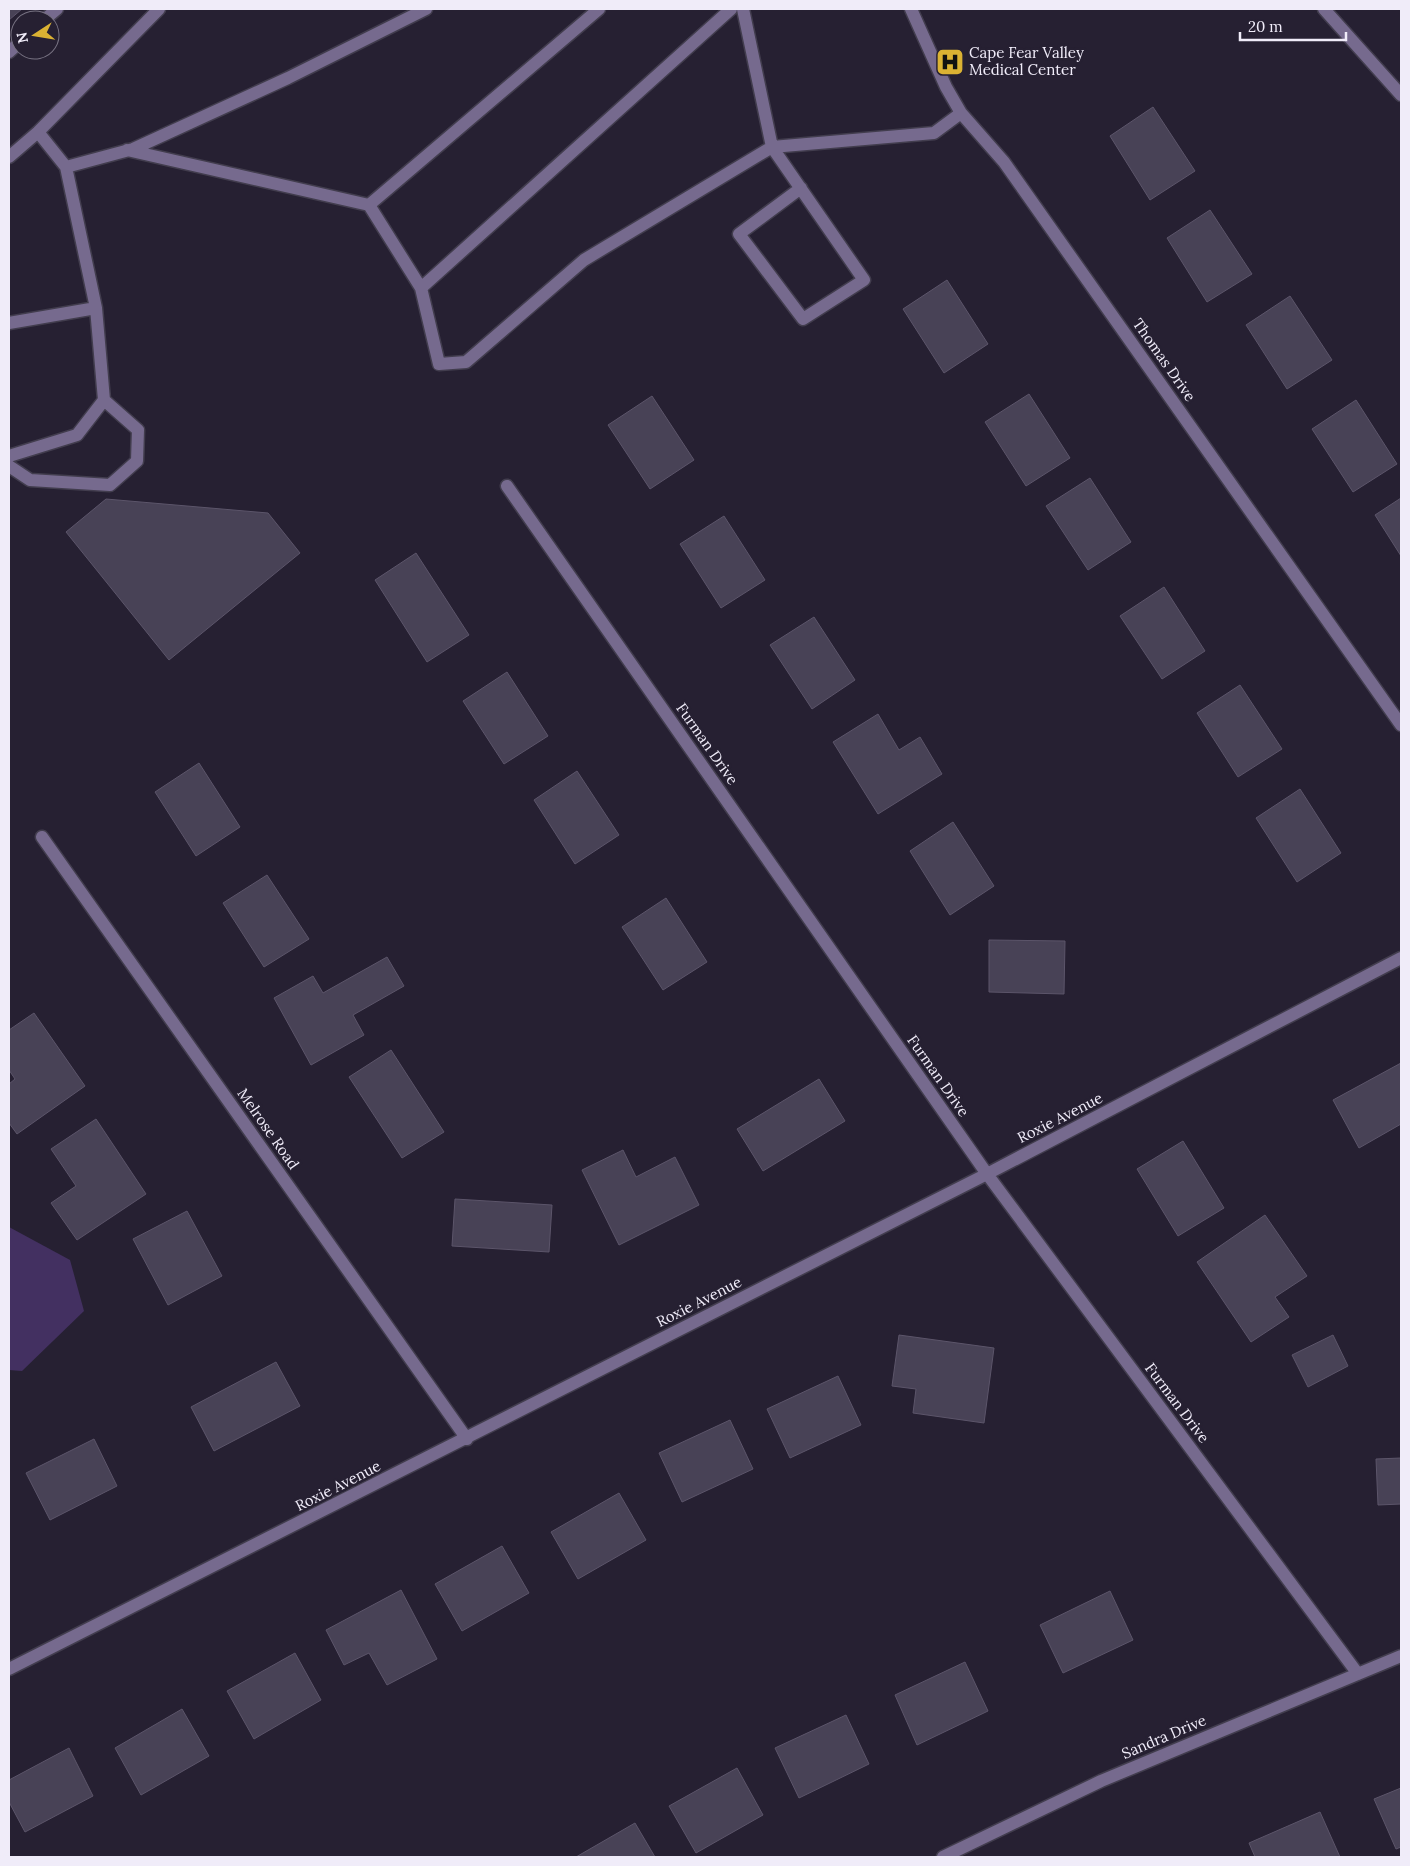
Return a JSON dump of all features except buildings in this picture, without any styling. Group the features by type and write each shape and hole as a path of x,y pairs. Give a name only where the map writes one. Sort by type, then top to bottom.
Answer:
{"street":[{"path":"9,157 38,132 159,9"},
{"path":"66,167 127,150 288,78 426,9"},
{"path":"369,206 599,9"},
{"path":"421,288 731,9"},
{"path":"743,9 772,146 801,188 864,280 802,319 739,234 801,188"},
{"name":"Thomas Drive","path":"911,9 946,87 961,113 1004,162 1401,725"},
{"path":"1324,9 1401,95"},
{"path":"127,150 369,206 421,288 439,364 466,362 584,260 772,146 934,133 961,113"},
{"path":"9,456 77,435 104,400 96,308 66,167 38,132"},
{"path":"9,323 96,308"},
{"path":"9,466 30,480 110,485 137,461 138,430 104,400"},
{"name":"Furman Drive","path":"507,486 987,1174 1358,1674"},
{"name":"Melrose Road","path":"42,837 468,1439"},
{"name":"Roxie Avenue","path":"9,1669 468,1439 987,1174 1401,958"},
{"name":"Sandra Drive","path":"943,1857 1100,1781 1401,1656"}],"shaded area":[{"path":"9,1227 70,1260 84,1311 22,1371 9,1370"}],"place":[{"name":"Cape Fear Valley Medical Center","path":"950,62"}]}
